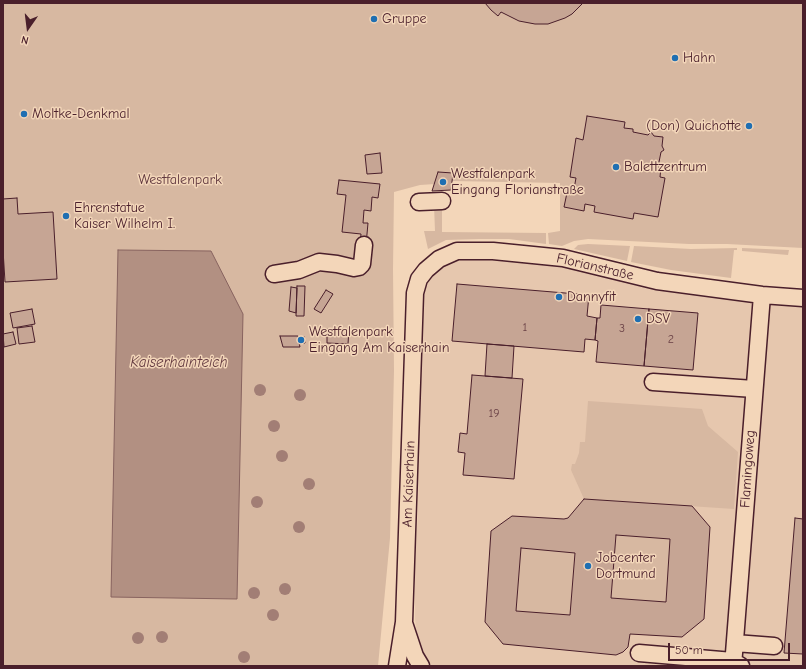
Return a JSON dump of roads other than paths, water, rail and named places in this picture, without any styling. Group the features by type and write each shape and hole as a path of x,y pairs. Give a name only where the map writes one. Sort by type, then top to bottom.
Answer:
{"street":[{"path":"419,202 442,202"},
{"path":"274,274 299,270 318,262 354,268 359,267 362,264 364,245"},
{"name":"Florianstraße","path":"414,302 419,279 426,270 439,259 457,252 493,251 564,258 656,281 741,286 762,295 796,293"},
{"name":"Flamingoweg","path":"736,664 735,643 762,295"},
{"name":"Am Kaiserhain","path":"396,666 404,622 414,302"},
{"path":"653,382 754,389"},
{"path":"404,622 421,666"},
{"path":"735,643 774,646"},
{"path":"639,653 736,664"}],"water":[{"name":"Kaiserhainteich","path":"118,250 211,251 243,314 237,599 111,597"}],"place":[{"name":"Gruppe","path":"374,19"},
{"name":"Hahn","path":"675,58"},
{"name":"Moltke-Denkmal","path":"24,114"},
{"name":"(Don) Quichotte","path":"749,126"},
{"name":"Balettzentrum","path":"616,167"},
{"name":"Westfalenpark Eingang Florianstraße","path":"443,182"},
{"name":"Ehrenstatue Kaiser Wilhelm I.","path":"66,216"},
{"name":"Dannyfit","path":"559,297"},
{"name":"DSV","path":"638,319"},
{"name":"Westfalenpark Eingang Am Kaiserhain","path":"301,340"},
{"name":"Jobcenter Dortmund","path":"588,566"}],"park label":[{"name":"Westfalenpark","path":"180,180"}]}
